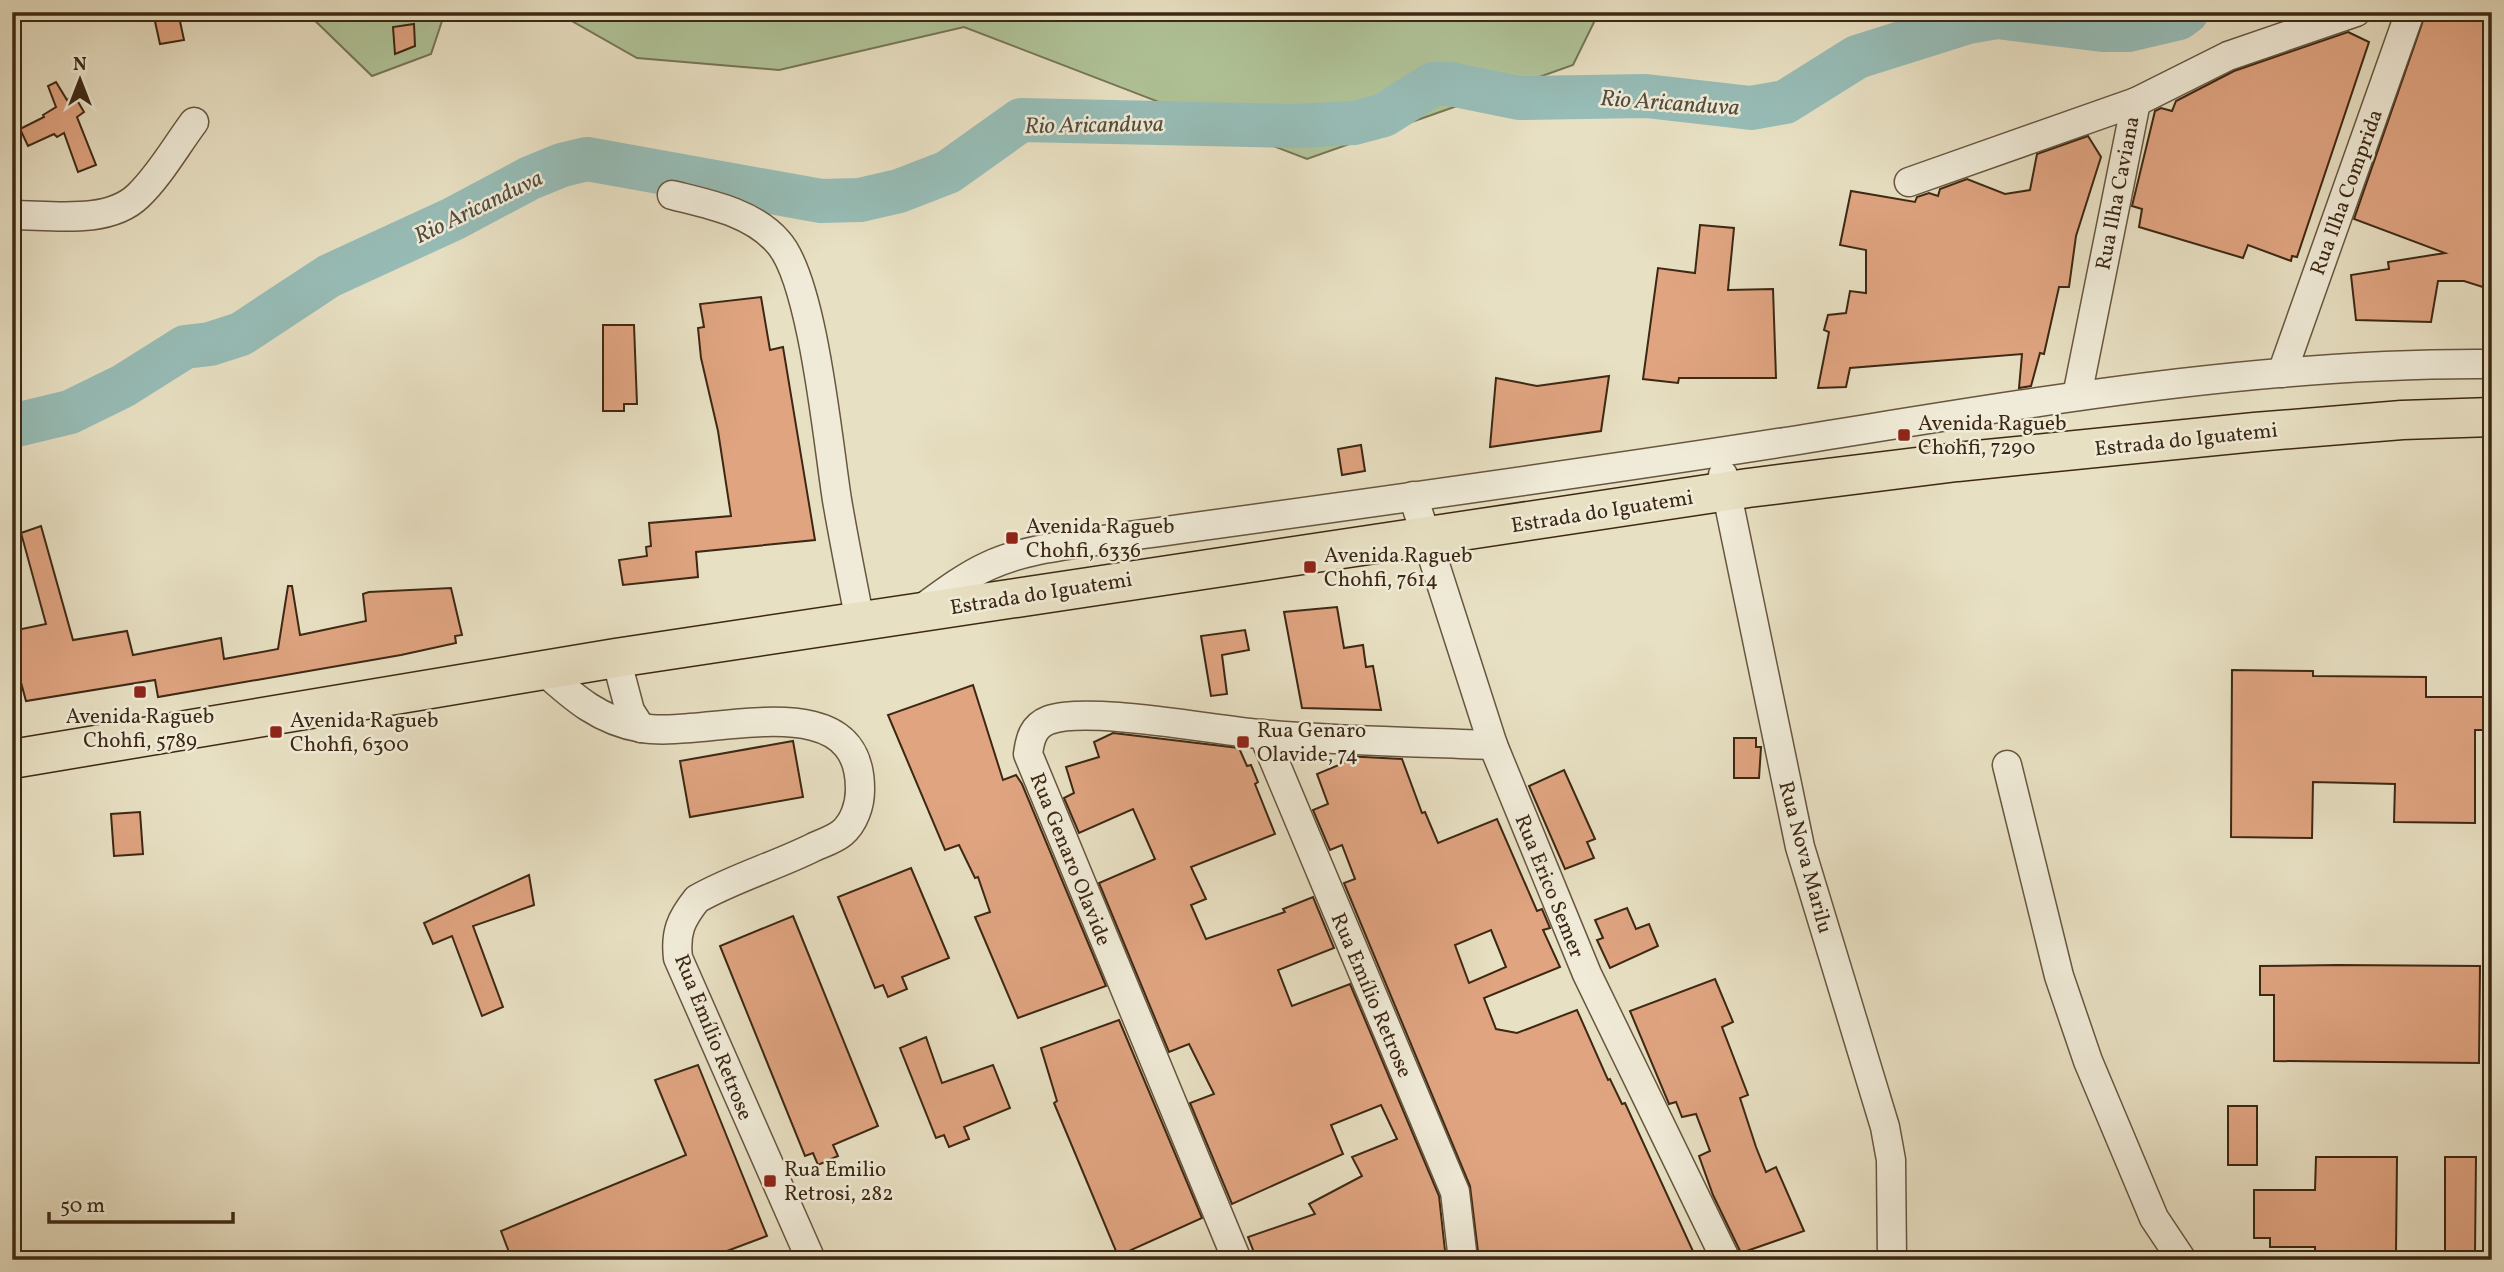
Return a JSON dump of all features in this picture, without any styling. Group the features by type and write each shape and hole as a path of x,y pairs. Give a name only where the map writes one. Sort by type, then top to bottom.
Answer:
{"main road":[{"name":"Estrada do Iguatemi","path":"12,759 616,658 1279,556 1428,537 1726,491 1957,462 2241,433 2402,420 2492,417"}],"street":[{"path":"2136,102 2228,56 2356,12"},
{"name":"Rua Ilha Comprida","path":"2282,373 2410,12"},
{"name":"Rua Ilha Caviana","path":"1909,182 2136,102"},
{"name":"Rua Ilha Caviana","path":"2077,396 2136,102"},
{"path":"12,215 91,215 119,208 138,196 194,122"},
{"path":"672,195 722,208 752,222 768,232 790,257 813,342 860,621"},
{"path":"917,612 980,570 1026,554 2077,396 2282,373 2492,364"},
{"name":"Rua Nova Marilu","path":"1718,452 1800,847 1885,1127 1891,1160 1892,1260"},
{"name":"Rua Erico Semer","path":"1413,496 1493,745 1587,974 1726,1260"},
{"path":"616,658 630,711 641,728"},
{"name":"Rua Emílio Retrose","path":"543,670 585,707 609,720 641,728 679,731 799,722 818,725 836,734 848,747 856,766 860,788 858,807 842,834 697,898 681,918 676,937 678,958 811,1260"},
{"name":"Rua Genaro Olavide","path":"1237,1260 1028,754 1036,728 1047,720 1066,716 1105,717 1263,734 1493,745"},
{"name":"Rua Emílio Retrose","path":"1263,734 1455,1192 1463,1260"},
{"path":"2007,765 2059,976 2088,1061 2154,1218 2182,1260"}],"green space":[{"path":"306,12 445,12 431,54 372,76"},
{"path":"556,12 1599,12 1573,65 1307,159 964,27 779,70 637,58"}],"building":[{"path":"178,12 184,40 160,44 154,17"},
{"path":"2426,12 2492,12 2492,290 2464,281 2438,281 2431,322 2356,320 2351,275 2389,269 2388,262 2445,253 2354,219"},
{"path":"414,24 415,46 395,54 393,27"},
{"path":"2348,32 2369,42 2297,257 2292,256 2291,261 2248,245 2243,258 2139,227 2142,209 2132,206 2155,111 2161,108 2172,111 2176,101 2234,71"},
{"path":"56,82 67,100 74,95 84,112 77,117 96,165 78,172 64,133 57,137 54,134 28,146 20,129 44,117 43,115 56,107 48,86"},
{"path":"2088,136 2101,157 2076,236 2069,287 2059,287 2044,354 2040,353 2031,386 2019,388 2022,354 1850,368 1846,387 1818,388 1829,332 1824,330 1828,315 1846,313 1850,291 1866,293 1866,250 1840,245 1851,191 1915,202 1917,197 1929,193 1938,196 1940,189 1967,179 2005,194 2030,190 2037,154"},
{"path":"1700,225 1734,228 1728,290 1773,289 1776,378 1679,378 1678,383 1643,379 1658,268 1695,273"},
{"path":"761,297 770,350 783,347 815,540 696,552 698,577 623,585 619,560 647,556 646,547 651,546 649,523 731,516 718,431 701,358 698,328 704,327 700,304"},
{"path":"603,325 634,325 637,404 624,404 624,411 603,411"},
{"path":"1609,376 1601,431 1490,447 1496,378 1537,386"},
{"path":"1361,445 1365,471 1342,475 1338,449"},
{"path":"41,526 73,640 127,631 133,655 221,638 224,659 278,649 288,586 292,586 300,635 366,621 363,594 369,592 451,588 462,635 455,636 456,643 401,655 158,697 155,680 26,701 12,649 12,631 46,624 21,533"},
{"path":"1337,607 1344,648 1363,645 1366,667 1373,666 1381,710 1302,708 1284,612"},
{"path":"1245,630 1249,650 1222,655 1227,694 1211,696 1201,636"},
{"path":"2232,670 2313,671 2313,676 2426,677 2426,697 2484,697 2484,701 2492,701 2492,730 2475,730 2475,823 2394,822 2395,784 2313,782 2312,838 2231,837"},
{"path":"973,685 1003,780 1016,775 1022,784 1106,986 1018,1018 975,917 990,912 978,877 975,878 959,845 945,850 888,715"},
{"path":"1113,733 1239,748 1247,766 1251,765 1258,782 1255,784 1275,834 1191,867 1206,899 1191,905 1206,939 1285,912 1283,909 1313,897 1334,948 1278,970 1292,1006 1350,984 1439,1196 1446,1260 1257,1260 1248,1237 1315,1214 1309,1204 1362,1176 1352,1157 1397,1139 1381,1105 1331,1125 1343,1154 1232,1204 1190,1103 1214,1094 1189,1044 1169,1052 1099,883 1155,859 1133,809 1079,833 1064,798 1074,793 1066,767 1099,757 1094,742"},
{"path":"1734,738 1756,738 1756,747 1761,747 1759,778 1734,778"},
{"path":"793,741 803,797 690,817 680,761"},
{"path":"1344,756 1402,759 1422,813 1425,812 1438,843 1497,819 1537,911 1542,909 1550,928 1543,930 1560,967 1484,998 1496,1029 1517,1033 1577,1010 1608,1080 1610,1079 1622,1104 1625,1103 1697,1260 1479,1260 1470,1186 1344,883 1355,879 1342,845 1330,850 1313,810 1328,804 1317,774 1346,762","holes":["1491,930 1506,967 1469,983 1455,945"]},
{"path":"1564,770 1595,839 1587,842 1594,858 1565,869 1529,786"},
{"path":"140,812 143,854 114,856 111,814"},
{"path":"911,868 949,958 902,977 907,989 888,997 883,985 875,988 838,897"},
{"path":"529,875 534,905 473,926 503,1007 482,1016 452,936 433,944 424,923"},
{"path":"1627,908 1636,929 1649,924 1658,946 1610,968 1597,940 1603,938 1595,920"},
{"path":"793,916 878,1126 833,1145 838,1156 818,1165 813,1153 805,1156 720,946"},
{"path":"2260,966 2480,966 2479,1063 2274,1061 2274,995 2260,995"},
{"path":"1715,979 1733,1022 1722,1027 1748,1095 1740,1098 1756,1147 1766,1172 1776,1167 1804,1231 1741,1253 1713,1195 1699,1156 1710,1151 1696,1114 1682,1117 1676,1102 1669,1104 1630,1011"},
{"path":"1119,1020 1202,1218 1118,1256 1054,1103 1057,1101 1041,1048"},
{"path":"926,1037 942,1083 993,1065 1010,1108 964,1127 969,1139 949,1147 944,1135 936,1138 900,1048"},
{"path":"698,1065 767,1236 703,1260 512,1260 501,1231 686,1155 655,1080"},
{"path":"2228,1106 2257,1106 2257,1165 2228,1165"},
{"path":"2316,1157 2397,1157 2396,1254 2315,1253 2315,1247 2270,1247 2270,1238 2254,1238 2254,1190 2315,1190"},
{"path":"2445,1157 2476,1157 2475,1254 2445,1254"}],"waterway":[{"name":"Rio Aricanduva","path":"12,426 70,412 123,386 185,347 210,344 241,334 329,276 453,219 530,178 562,165 587,159 821,201 860,200 899,191 948,172 1021,120 1295,126 1354,123 1384,115 1433,84 1450,84 1519,98 1646,96 1751,108 1785,102 1857,57 1968,22 1997,17 2103,30 2128,30 2179,18 2187,12"}],"place":[{"name":"Avenida Ragueb Chohfi, 7290","path":"1904,435"},
{"name":"Avenida Ragueb Chohfi, 6336","path":"1012,538"},
{"name":"Avenida Ragueb Chohfi, 7614","path":"1310,567"},
{"name":"Avenida Ragueb Chohfi, 5789","path":"140,692"},
{"name":"Avenida Ragueb Chohfi, 6300","path":"276,732"},
{"name":"Rua Genaro Olavide, 74","path":"1243,742"},
{"name":"Rua Emilio Retrosi, 282","path":"770,1181"}]}
